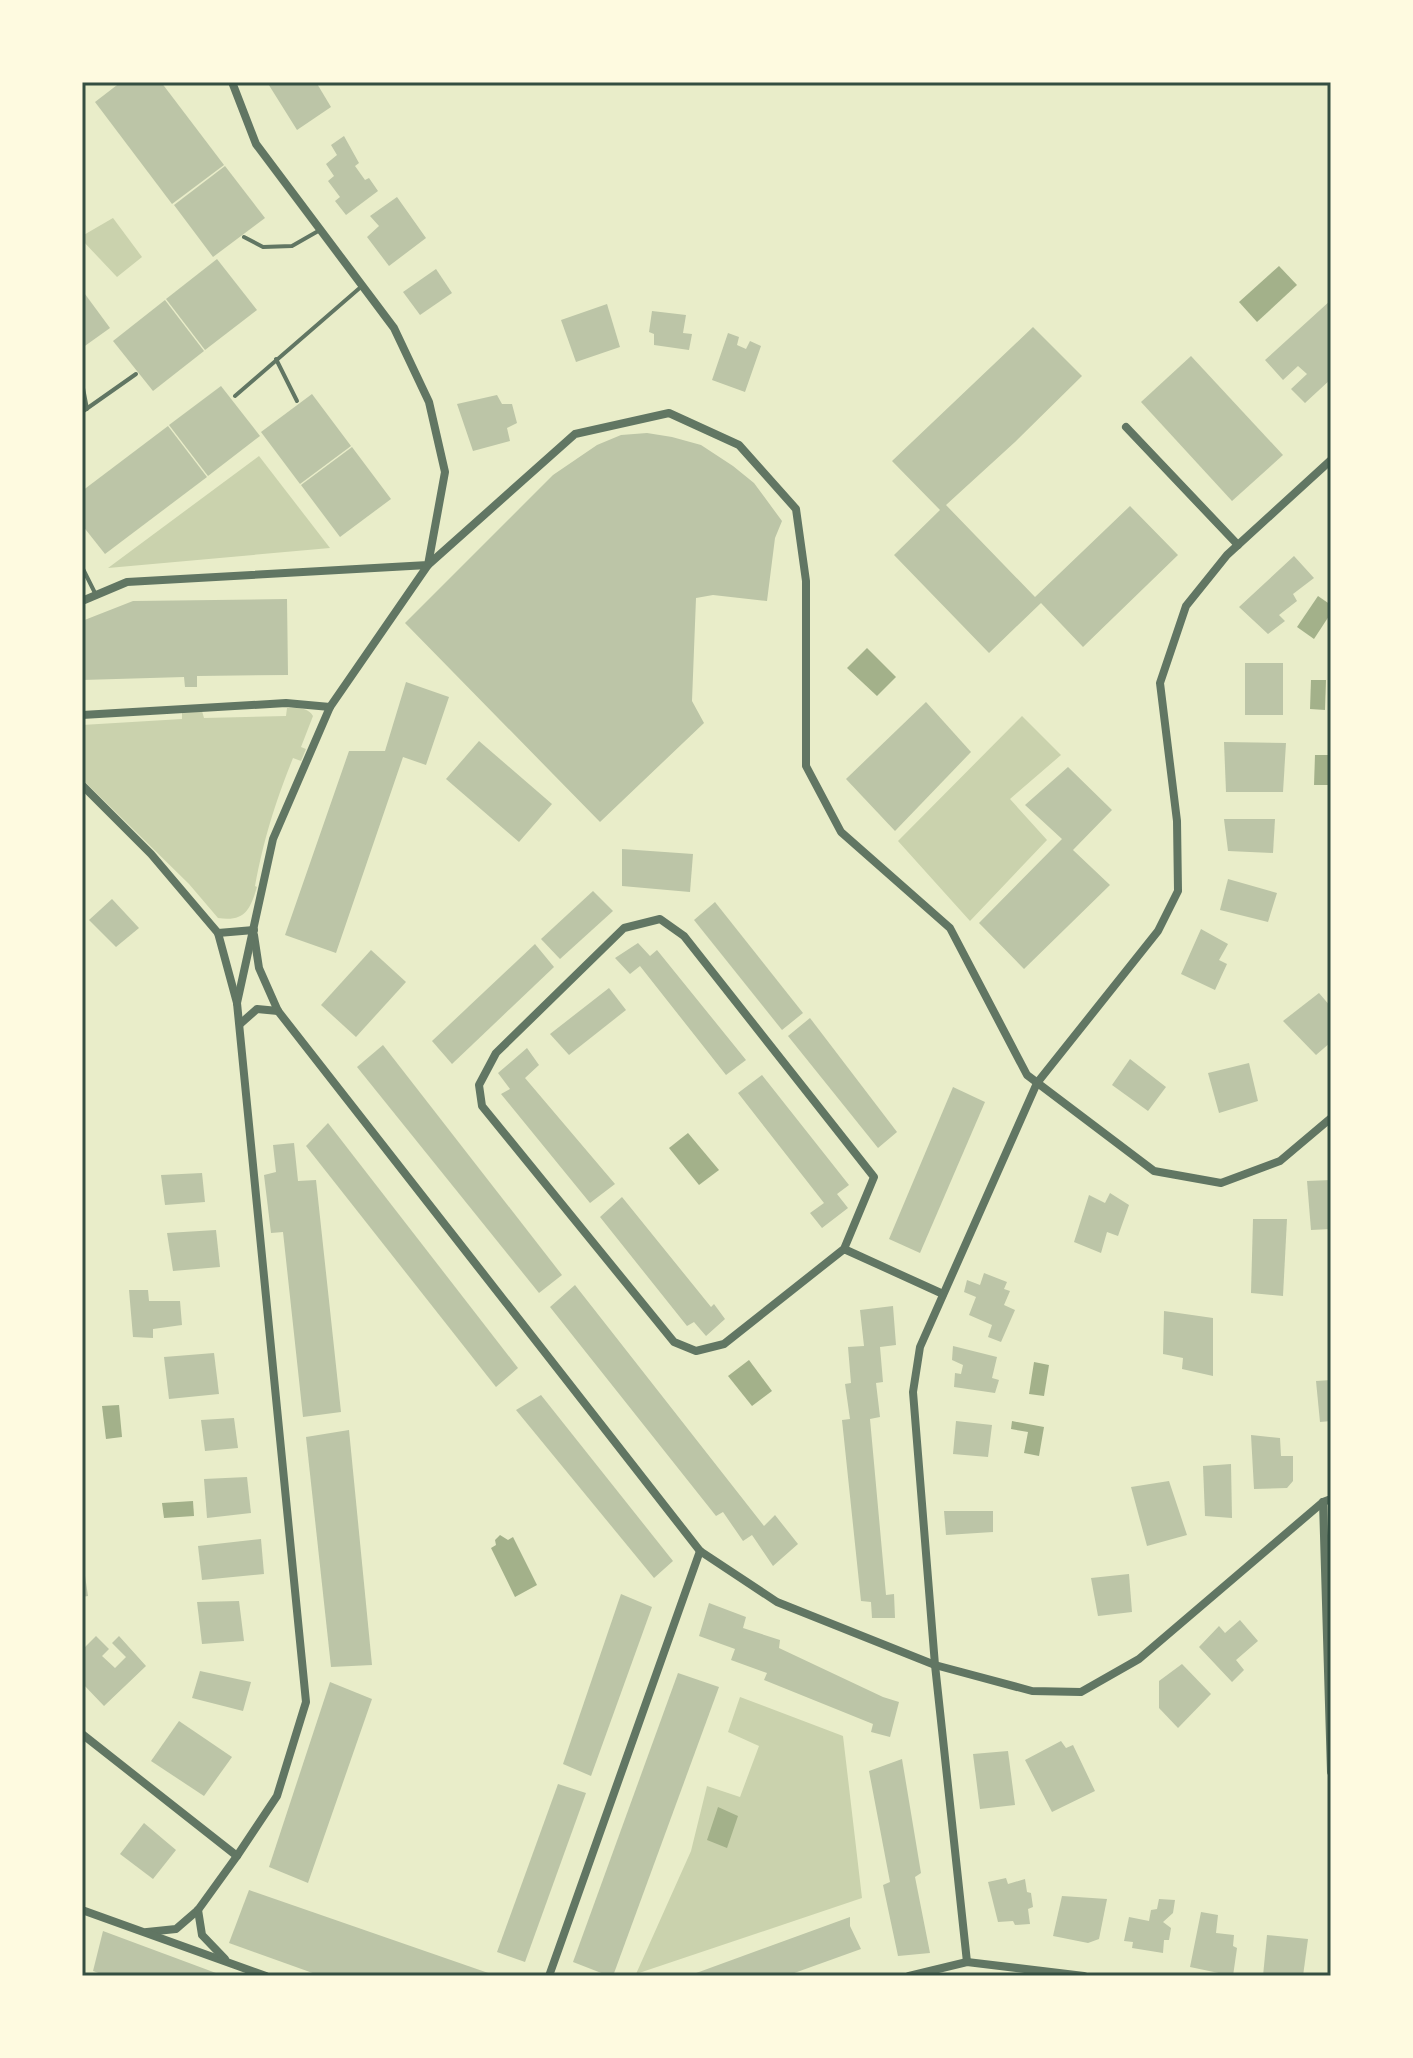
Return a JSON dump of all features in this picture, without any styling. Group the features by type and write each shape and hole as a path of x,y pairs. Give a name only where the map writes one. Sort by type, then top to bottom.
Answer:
{"street":[{"path":"232,82 256,144 394,328 429,402 445,472 428,565"},
{"path":"237,1003 273,839 330,707 428,565 575,434 669,413 739,445 796,509 806,581 806,766 841,832 950,928 1027,1075 1154,1171 1221,1183 1280,1161 1331,1118"},
{"path":"1126,427 1238,545"},
{"path":"967,1962 935,1665 913,1392 920,1347 1037,1083 1158,931 1178,891 1177,821 1160,683 1186,606 1227,555 1331,460"},
{"path":"82,601 127,582 428,565"},
{"path":"82,715 286,703 330,707"},
{"path":"82,785 151,854 218,933 237,1003 306,1702 277,1796 237,1856 198,1910 176,1929 147,1932"},
{"path":"660,919 684,936 874,1177 844,1249 724,1344 696,1351 674,1342 482,1106 479,1085 496,1053 624,928 660,919"},
{"path":"218,933 254,930"},
{"path":"254,930 259,968 278,1011 700,1551 777,1602 935,1665 1032,1691 1081,1692 1139,1659 1327,1501"},
{"path":"240,1024 257,1009 278,1011"},
{"path":"844,1249 943,1294"},
{"path":"1327,1501 1331,1772"},
{"path":"549,1976 700,1551"},
{"path":"82,1734 237,1856"},
{"path":"82,1910 266,1976"},
{"path":"198,1910 202,1935 227,1962"},
{"path":"909,1976 967,1962 1084,1976"}],"lane":[{"path":"244,237 263,247 292,246 320,230"},
{"path":"235,396 362,286"},
{"path":"276,359 297,401"},
{"path":"84,410 136,374"},
{"path":"82,383 84,410"},
{"path":"82,567 96,595"}],"shaded area":[{"path":"113,218 142,257 117,277 82,240 82,236"},
{"path":"1279,266 1297,285 1257,322 1239,302"},
{"path":"259,456 330,548 108,568"},
{"path":"1318,596 1331,605 1331,613 1314,639 1297,627"},
{"path":"867,648 896,677 877,696 847,668"},
{"path":"1311,680 1326,680 1325,710 1310,709"},
{"path":"287,708 305,710 313,716 301,747 306,749 301,761 293,758 281,790 249,908 234,918 218,918 189,884 82,779 82,725 182,719 182,712 202,711 204,718 286,716"},
{"path":"1022,716 1061,755 1010,799 1047,840 970,921 898,841"},
{"path":"1315,755 1330,755 1330,785 1314,785"},
{"path":"688,1133 719,1170 699,1185 669,1148"},
{"path":"749,1360 772,1391 752,1406 728,1376"},
{"path":"1034,1362 1049,1365 1044,1396 1029,1394"},
{"path":"119,1405 122,1437 106,1439 102,1406"},
{"path":"1012,1421 1044,1427 1039,1456 1024,1453 1028,1432 1011,1429"},
{"path":"193,1501 194,1516 164,1518 162,1503"},
{"path":"500,1535 508,1540 513,1537 537,1585 515,1597 491,1548 496,1545 495,1540"},
{"path":"740,1697 843,1736 862,1898 636,1974 691,1851 707,1786 740,1797 759,1746 728,1732"},
{"path":"718,1807 738,1816 727,1848 707,1840"}],"building":[{"path":"121,82 161,82 224,165 172,204 95,102"},
{"path":"267,82 316,82 331,107 297,130"},
{"path":"344,136 359,163 355,166 378,191 346,215 335,201 340,197 328,181 334,176 326,164 337,155 331,145"},
{"path":"225,166 265,218 213,257 174,205"},
{"path":"397,197 426,238 389,266 367,237 379,226 370,216"},
{"path":"217,259 257,310 205,350 166,299"},
{"path":"436,269 452,293 420,315 403,292"},
{"path":"82,290 110,328 82,348"},
{"path":"165,300 204,351 153,391 113,341"},
{"path":"1331,300 1331,379 1305,403 1291,389 1307,374 1298,366 1283,380 1265,360"},
{"path":"607,304 620,347 576,362 561,320"},
{"path":"652,311 686,315 683,333 692,334 689,350 654,345 654,334 649,332"},
{"path":"1033,327 1082,376 946,505 1035,597 1130,506 1178,555 1083,647 1041,603 989,653 894,555 940,510 892,461"},
{"path":"728,333 739,337 737,345 746,349 750,341 761,346 745,392 712,380"},
{"path":"1191,356 1283,455 1232,501 1141,402"},
{"path":"221,386 260,436 208,476 169,425"},
{"path":"312,394 351,446 300,484 261,432"},
{"path":"497,395 502,404 512,404 517,423 507,428 510,441 473,451 457,404"},
{"path":"168,426 207,477 105,554 82,525 82,491"},
{"path":"647,433 701,445 754,483 782,521 775,538 767,601 713,595 696,598 692,701 704,723 600,822 405,623 553,475 597,445 621,435"},
{"path":"352,447 391,499 340,537 301,485"},
{"path":"1294,556 1314,578 1293,594 1297,601 1279,615 1285,621 1268,634 1239,607"},
{"path":"287,599 288,675 197,676 197,687 185,687 184,677 82,680 82,621 133,601"},
{"path":"1245,663 1283,663 1283,715 1245,715"},
{"path":"406,682 449,697 426,765 403,757 336,953 285,935 349,751 385,751"},
{"path":"926,702 971,752 895,831 846,779"},
{"path":"479,741 552,804 519,842 446,779"},
{"path":"1224,742 1286,743 1283,792 1226,792"},
{"path":"1068,767 1112,810 1073,850 1110,885 1024,969 979,923 1062,839 1025,805"},
{"path":"1224,819 1275,819 1273,853 1228,851"},
{"path":"622,849 693,854 690,892 622,886"},
{"path":"1228,879 1277,893 1268,922 1220,910"},
{"path":"593,891 613,911 560,959 541,939"},
{"path":"112,899 139,928 116,947 89,920"},
{"path":"715,902 803,1013 782,1030 694,920"},
{"path":"1201,929 1228,944 1219,960 1227,964 1215,990 1181,974"},
{"path":"638,943 650,956 657,950 746,1060 726,1075 640,966 630,974 615,958"},
{"path":"535,944 554,967 452,1064 432,1041"},
{"path":"371,950 406,982 356,1037 321,1005"},
{"path":"609,988 626,1010 569,1055 550,1034"},
{"path":"1319,993 1331,1007 1331,1042 1316,1055 1283,1021"},
{"path":"810,1018 897,1132 878,1148 788,1036"},
{"path":"383,1045 562,1275 539,1293 357,1067"},
{"path":"527,1048 539,1065 525,1078 615,1184 590,1203 501,1094 510,1089 498,1073"},
{"path":"1130,1059 1166,1087 1148,1111 1112,1085"},
{"path":"1249,1063 1258,1101 1219,1113 1208,1073"},
{"path":"762,1075 849,1185 837,1194 848,1208 822,1228 810,1213 824,1203 738,1093"},
{"path":"953,1087 985,1102 920,1253 889,1239"},
{"path":"328,1123 518,1368 496,1387 306,1146"},
{"path":"294,1143 298,1181 316,1180 341,1412 303,1417 283,1232 271,1233 264,1175 276,1172 273,1145"},
{"path":"202,1173 205,1202 165,1205 161,1175"},
{"path":"1331,1180 1331,1229 1311,1230 1307,1181"},
{"path":"1110,1193 1129,1205 1118,1236 1107,1232 1101,1253 1074,1242 1089,1195 1105,1203"},
{"path":"622,1197 711,1307 714,1304 725,1319 706,1336 694,1322 687,1326 600,1217"},
{"path":"1253,1219 1287,1219 1283,1296 1251,1293"},
{"path":"216,1230 220,1267 173,1271 167,1233"},
{"path":"984,1273 1007,1282 1004,1289 1010,1291 1004,1305 1015,1310 1001,1342 988,1337 992,1325 969,1315 976,1297 964,1292 967,1280 980,1285"},
{"path":"575,1285 764,1526 775,1515 798,1544 773,1566 752,1535 743,1541 723,1512 716,1516 550,1307"},
{"path":"129,1290 148,1290 149,1301 180,1301 182,1325 153,1329 153,1338 133,1337"},
{"path":"893,1306 896,1345 880,1347 883,1382 876,1383 880,1417 870,1419 886,1595 894,1594 895,1618 872,1618 871,1602 861,1601 842,1420 850,1419 845,1384 851,1383 848,1347 864,1346 860,1310"},
{"path":"1164,1311 1213,1318 1213,1376 1182,1369 1183,1358 1163,1354"},
{"path":"953,1346 997,1357 992,1378 999,1380 995,1393 954,1387 955,1373 961,1374 963,1365 952,1360"},
{"path":"214,1353 219,1394 169,1399 164,1357"},
{"path":"1331,1380 1331,1421 1320,1422 1316,1381"},
{"path":"541,1395 673,1561 654,1578 516,1410"},
{"path":"234,1418 238,1448 205,1451 201,1420"},
{"path":"956,1421 992,1425 988,1457 953,1454"},
{"path":"349,1430 372,1665 331,1667 306,1437"},
{"path":"1251,1435 1280,1438 1281,1456 1293,1456 1293,1481 1287,1488 1254,1489"},
{"path":"1231,1464 1232,1518 1205,1516 1203,1466"},
{"path":"247,1477 251,1513 207,1518 204,1479"},
{"path":"1169,1481 1187,1535 1147,1546 1131,1487"},
{"path":"944,1511 993,1511 993,1532 946,1535"},
{"path":"261,1539 264,1574 202,1580 198,1546"},
{"path":"82,1570 88,1596 82,1597"},
{"path":"1129,1574 1132,1612 1098,1616 1091,1578"},
{"path":"621,1594 652,1607 591,1776 563,1764"},
{"path":"239,1601 244,1641 202,1644 197,1602"},
{"path":"709,1603 746,1617 743,1628 780,1640 779,1648 899,1702 890,1737 871,1732 873,1724 764,1680 767,1673 731,1660 735,1649 699,1636"},
{"path":"1240,1620 1258,1641 1236,1660 1244,1670 1232,1682 1199,1647 1219,1626 1225,1633"},
{"path":"96,1636 109,1649 102,1656 115,1668 126,1657 112,1643 119,1636 146,1666 104,1706 82,1683 82,1650"},
{"path":"1182,1664 1211,1694 1178,1728 1159,1708 1159,1681"},
{"path":"200,1671 251,1682 243,1711 192,1698"},
{"path":"678,1673 719,1687 613,1976 609,1976 573,1962"},
{"path":"330,1682 372,1699 308,1883 269,1867"},
{"path":"179,1721 232,1757 204,1796 151,1761"},
{"path":"1061,1741 1066,1748 1073,1745 1095,1791 1052,1812 1025,1760"},
{"path":"1008,1751 1015,1805 980,1809 973,1754"},
{"path":"902,1759 921,1873 915,1877 930,1953 898,1956 883,1885 890,1882 869,1771"},
{"path":"558,1784 586,1793 525,1962 497,1952"},
{"path":"144,1823 176,1850 153,1879 120,1854"},
{"path":"1006,1878 1008,1884 1025,1879 1033,1907 1028,1909 1030,1924 998,1922 988,1882"},
{"path":"249,1890 497,1976 321,1976 229,1943"},
{"path":"1062,1896 1107,1899 1099,1939 1088,1943 1053,1936"},
{"path":"1159,1899 1175,1900 1173,1913 1163,1922 1171,1928 1169,1940 1164,1940 1163,1953 1132,1948 1133,1942 1124,1941 1129,1917 1149,1921 1151,1910 1157,1909"},
{"path":"1201,1912 1218,1915 1216,1933 1234,1935 1233,1946 1237,1948 1233,1976 1190,1967"},
{"path":"850,1917 850,1926 861,1949 786,1976 688,1976"},
{"path":"103,1931 224,1976 107,1976 93,1971"},
{"path":"1267,1935 1308,1939 1303,1976 1263,1976"}]}
